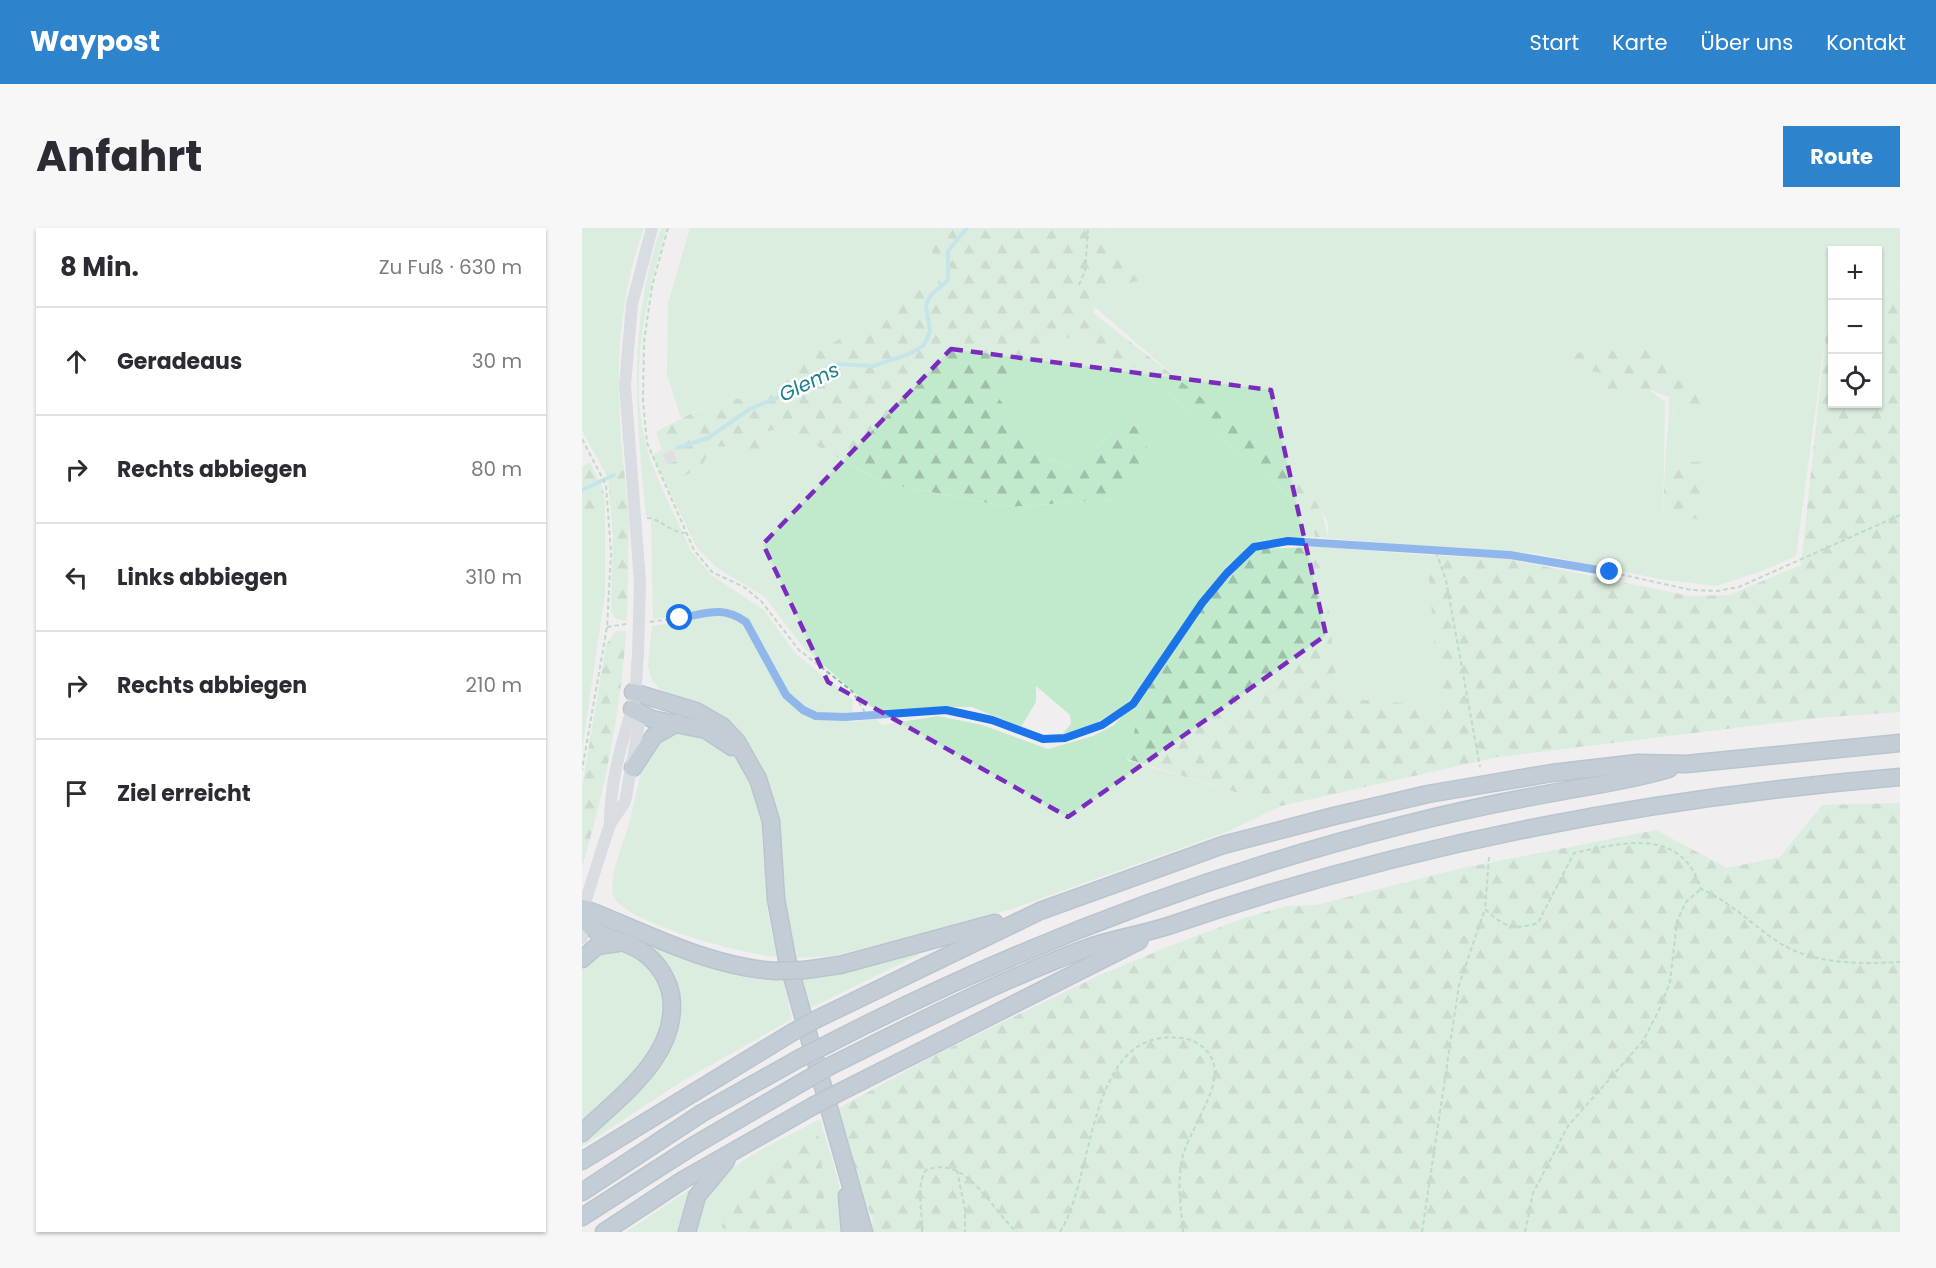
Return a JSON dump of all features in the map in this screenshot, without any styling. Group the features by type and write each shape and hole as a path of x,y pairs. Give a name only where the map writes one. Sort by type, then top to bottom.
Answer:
{"highway":[{"path":"633,700 652,719 706,730 744,756"},
{"path":"633,700 705,715 729,732 758,779 768,805 780,928 846,1174 864,1232"},
{"path":"633,768 649,741 661,730 677,723"},
{"path":"582,915 731,965 776,971 805,970 840,965 894,952 1040,911 1223,845 1369,807 1541,774 1638,763 1686,764 1900,743"},
{"path":"582,1192 702,1113 800,1058 888,1013 1046,942 1139,905 1225,876 1404,824 1517,800 1639,778 1686,764"},
{"path":"582,1217 693,1146 830,1066 1007,981 1092,947 1338,872 1529,826 1709,797 1900,777"},
{"path":"582,1161 638,1124 793,1032 1040,911"},
{"path":"582,915 595,933 644,952 663,975 672,1005 669,1031 648,1068 582,1132"},
{"path":"604,1232 742,1145 813,1106 1169,925"},
{"path":"582,959 597,946 621,942"},
{"path":"687,1232 692,1207 701,1188 742,1145"},
{"path":"846,1174 850,1232"}],"main road":[{"path":"582,938 582,915 610,824 612,790 625,726 633,700 638,655 638,532 625,385 632,304 652,228"},
{"path":"610,824 625,802 633,768 639,724 633,700"}],"path":[{"path":"668,228 656,268 646,323 643,402 647,443 694,550 712,572 744,587 761,601 800,650 852,691 866,714"},
{"path":"1078,285 1085,271 1088,228"},
{"path":"582,439 606,484 610,552 607,627 582,770"},
{"path":"649,622 723,611 737,616 746,622 777,681 794,702 816,716 829,718 946,710 965,712 1043,739 1065,738 1102,725 1133,704 1202,603 1254,547 1288,541 1510,555 1610,572 1691,590 1717,591 1739,587 1900,515"},
{"path":"647,517 675,533 687,533"},
{"path":"1436,552 1446,580 1480,766"},
{"path":"607,627 628,624"},
{"path":"1485,909 1503,925 1523,928 1538,922 1574,854 1645,842 1659,844 1680,854 1696,871 1701,889"},
{"path":"1422,1232 1459,986 1485,909 1489,857"},
{"path":"1701,889 1721,898 1778,942 1809,956 1855,964 1900,962"},
{"path":"1525,1232 1533,1193 1568,1126 1642,1041 1660,1008 1670,982 1677,921 1686,902 1701,889"},
{"path":"1060,1232 1076,1201 1093,1124 1115,1070 1131,1050 1150,1038 1164,1035 1191,1039 1206,1050 1214,1064 1214,1081 1182,1160 1179,1194 1183,1232"},
{"path":"922,1232 919,1186 922,1177 926,1170 946,1166 957,1170 980,1189 994,1210 1017,1232"},
{"path":"957,1170 965,1210 965,1232"}],"highlighted area":[{"path":"951,349 1271,390 1326,635 1068,817 828,682 763,544"}],"green space":[{"path":"582,228 644,228 627,287 620,347 619,408 624,469 608,478 582,430"},
{"path":"661,228 667,228 652,279 639,361 640,415 645,441 654,468 691,551 711,575 764,610 796,654 853,700 851,722 876,719 882,725 938,716 982,725 1048,749 1093,736 1114,725 1145,691 1127,760 1281,806 1229,831 1012,909 834,956 796,958 785,904 778,824 763,772 749,747 726,719 707,707 659,689 652,680 648,666 652,626 680,622 681,615 653,619 651,517 646,516 637,407 637,371 643,301 650,265"},
{"path":"690,228 941,228 928,246 946,271 937,284 905,293 876,335 782,374 762,400 721,398 681,418 667,375 668,303"},
{"path":"941,228 1104,228 1112,240 1128,251 1140,271 1138,281 1102,290 1093,313 1197,394 1311,494 1322,512 1328,538 1315,537 1310,513 1139,369 1066,337 1033,367 994,392 1044,458 1073,467 1115,430 1134,426 1147,437 1146,457 1115,499 1010,507 884,483 785,428 763,432 758,466 750,467 742,448 712,446 701,468 676,480 664,457 656,432 721,398 762,400 782,374 851,332 876,335 905,293 937,284 945,271 928,246"},
{"path":"1104,228 1900,228 1900,283 1882,294 1882,246 1828,246 1828,322 1796,556 1762,571 1716,586 1660,579 1533,553 1437,548 1328,538 1328,522 1311,494 1095,307 1101,290 1138,281 1128,251 1112,240","holes":["1646,350 1668,366 1706,408 1669,412 1665,465 1702,461 1663,518 1665,402 1648,389 1608,396 1599,372"]},
{"path":"1900,283 1900,712 1817,718 1498,757 1281,806 1127,759 1145,691 1203,606 1255,549 1322,547 1338,698 1440,706 1427,555 1508,559 1690,596 1729,595 1801,565 1827,323 1828,408 1882,408 1882,294"},
{"path":"1066,337 1139,369 1310,513 1315,537 1286,537 1256,542 1227,566 1127,704 1088,728 1062,734 1071,724 1070,715 1036,686 1036,702 1021,727 972,707 886,711 871,707 803,647 765,597 716,567 697,548 652,455 661,450 676,480 701,468 712,446 743,448 750,467 763,432 785,428 884,483 1010,507 1114,499 1115,430 1073,467 1044,458 993,392 1033,367"},
{"path":"1646,350 1702,385 1706,408 1669,412 1669,397 1648,389 1608,396 1599,372 1568,369 1570,353"},
{"path":"1702,461 1703,519 1663,518 1665,465"},
{"path":"590,462 603,489 605,504 582,519 582,467"},
{"path":"624,469 629,522 627,621 616,619 611,611 613,536 608,478"},
{"path":"605,504 605,593 582,750 582,519"},
{"path":"1322,547 1427,555 1441,706 1338,699"},
{"path":"616,631 626,631 616,720 605,779 582,867 582,788 606,645"},
{"path":"672,731 694,734 712,740 726,749 738,762 755,793 765,832 762,832 768,914 777,957 714,944 660,926 637,916 621,905 613,894 615,867 627,831 645,753"},
{"path":"1900,803 1900,1232 870,1232 873,1219 863,1197 839,1109 937,1054 1100,975 1247,917 1287,906 1316,905 1458,869 1656,830 1727,868 1780,857 1822,805"},
{"path":"654,944 730,972 783,980 792,1019 681,1082 582,1147 582,1140 675,1030 652,952"},
{"path":"623,948 651,969 659,982 664,996 665,1011 662,1027 656,1043 641,1067 582,1125 582,964 593,954"},
{"path":"919,953 919,955 810,1008 802,979"},
{"path":"820,1119 838,1179 846,1232 722,1226 723,1232 694,1232 700,1204 709,1190 722,1177 754,1154"},
{"path":"811,1131 820,1138 826,1232 723,1232 722,1226 737,1190 774,1154"},
{"path":"695,1186 682,1232 626,1232"}],"building":[{"path":"673,450 677,460 667,463 663,454"}],"waterway":[{"name":"Glems","path":"677,448 708,438 750,409 786,394 796,385 808,383 837,364 873,366 909,354 923,346 930,331 926,305 930,296 948,280 948,251 967,228"},
{"name":"Glems","path":"582,490 614,475"}],"route":[{"path":"680,618 723,611 746,622 786,695 803,710 816,716 829,718 946,710 965,712 992,720 1043,739 1065,738 1102,725 1133,704 1202,603 1227,573 1254,547 1288,541 1510,555 1610,572"}]}
